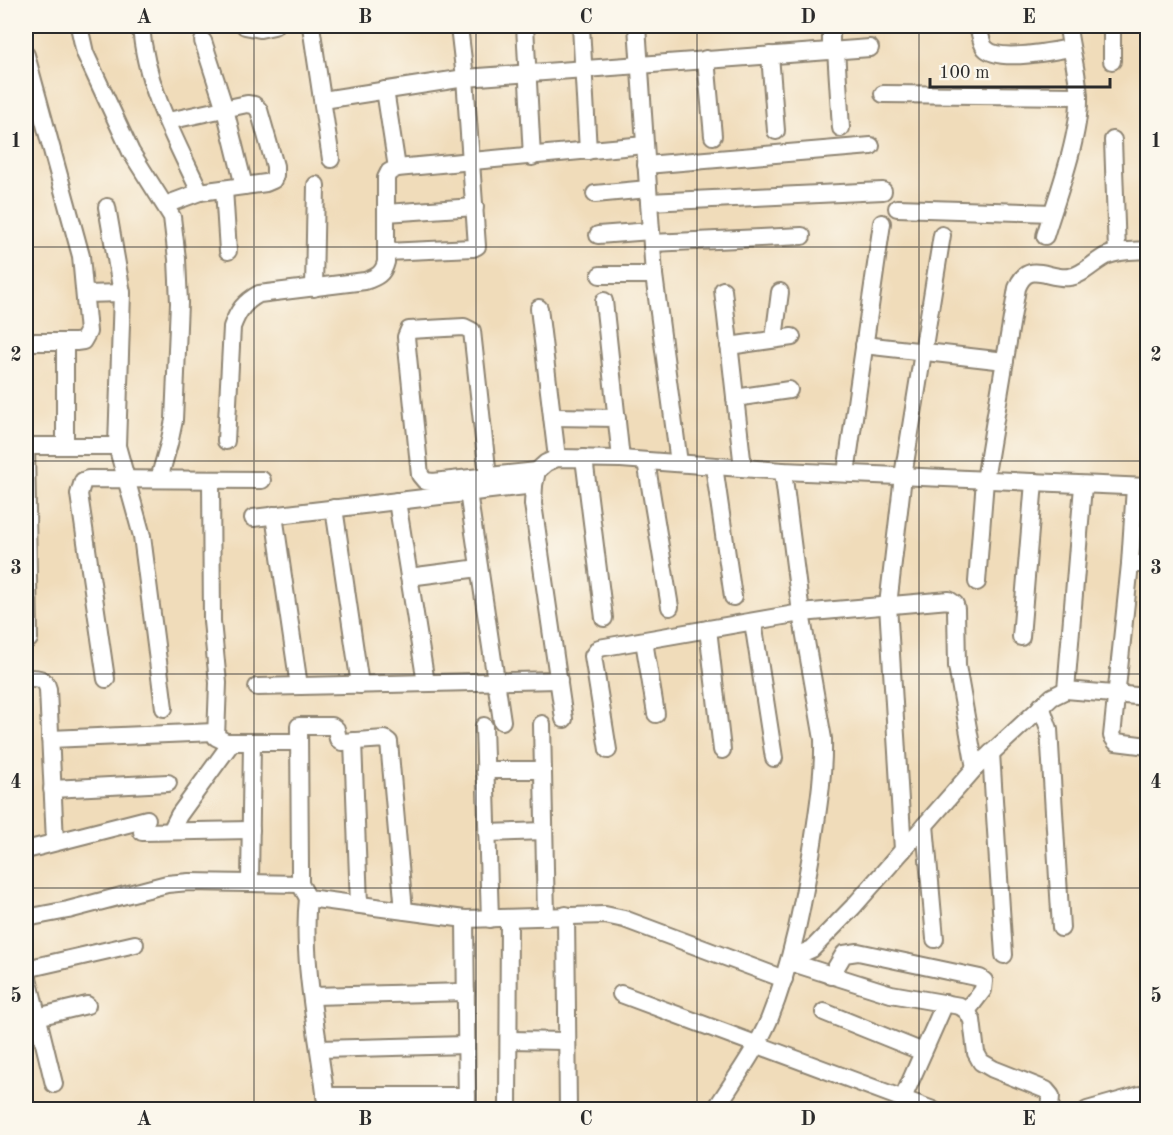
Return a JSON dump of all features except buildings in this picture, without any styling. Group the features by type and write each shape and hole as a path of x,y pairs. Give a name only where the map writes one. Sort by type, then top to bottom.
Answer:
{"street":[{"path":"79,26 85,53 131,152 172,217 177,259 178,303 174,420 159,479"},
{"path":"141,26 147,65 168,121 200,192"},
{"path":"245,26 260,29 274,26"},
{"path":"311,26 331,159"},
{"path":"386,252 477,246 459,26"},
{"path":"525,26 532,157"},
{"path":"580,26 588,151"},
{"path":"637,26 654,275 679,463"},
{"path":"831,26 841,128"},
{"path":"978,26 986,49 1003,55 1070,48"},
{"path":"1046,236 1074,135 1079,96 1068,26"},
{"path":"1112,26 1112,61"},
{"path":"203,41 225,109 244,186"},
{"path":"323,100 465,78 870,48"},
{"path":"26,55 81,256 87,337 83,341 26,342"},
{"path":"770,55 776,131"},
{"path":"706,59 713,136"},
{"path":"385,90 397,168"},
{"path":"884,94 1079,96"},
{"path":"165,205 200,192 273,180 275,175 275,166 259,110 254,105 247,104 168,121"},
{"path":"1113,140 1117,252"},
{"path":"226,441 232,327 238,311 248,299 259,294 365,281 377,277 384,271 386,178 389,171 397,168 645,145"},
{"path":"646,165 871,146"},
{"path":"314,288 316,185"},
{"path":"224,189 228,251"},
{"path":"595,194 649,196 883,191"},
{"path":"107,207 122,293 117,446 142,536 164,708"},
{"path":"386,213 475,207"},
{"path":"897,208 1052,213"},
{"path":"846,473 882,223"},
{"path":"903,850 888,605 903,476 942,235"},
{"path":"598,236 802,236"},
{"path":"977,582 985,480 1017,288 1021,278 1026,273 1035,272 1063,278 1073,277 1106,256 1117,252 1148,250"},
{"path":"600,275 654,275"},
{"path":"723,290 743,468"},
{"path":"774,339 780,292"},
{"path":"85,294 122,293"},
{"path":"604,301 621,459"},
{"path":"539,308 557,458"},
{"path":"488,477 472,331 464,327 408,330 406,337 420,475 425,481 488,477 535,478"},
{"path":"729,346 792,337"},
{"path":"65,342 65,446"},
{"path":"864,345 1005,361"},
{"path":"735,398 789,390"},
{"path":"552,417 617,418"},
{"path":"29,639 26,446 117,446"},
{"path":"564,719 533,504 535,478 546,463 557,458 621,459 783,471 1141,487 1130,564 1112,736 1116,742 1122,744 1148,746"},
{"path":"584,458 604,618"},
{"path":"646,461 670,607"},
{"path":"714,466 733,597"},
{"path":"715,1110 757,1045 784,979 804,901 819,801 823,739 801,613 783,471"},
{"path":"106,679 80,494 83,481 126,478 262,480"},
{"path":"253,518 468,492 535,478"},
{"path":"211,480 212,621 218,683 215,732 220,740 232,742 299,742"},
{"path":"1021,637 1034,482"},
{"path":"1066,690 1083,486"},
{"path":"468,492 502,722"},
{"path":"397,501 426,683"},
{"path":"334,508 360,685"},
{"path":"274,515 299,686"},
{"path":"1130,564 1148,564"},
{"path":"409,577 479,568"},
{"path":"608,750 593,656 600,648 801,613 950,600 955,604 957,666 975,768"},
{"path":"753,621 774,758"},
{"path":"708,629 722,750"},
{"path":"644,641 656,714"},
{"path":"26,678 42,679 46,683 55,842"},
{"path":"256,687 559,680"},
{"path":"791,957 812,949 853,907 975,768 1052,697 1066,690 1148,697"},
{"path":"1041,706 1049,729 1060,928"},
{"path":"542,724 546,916"},
{"path":"404,911 389,742 385,739 342,742 338,740 336,729 332,726 299,726 304,891 313,996 326,1103 467,1103 465,919"},
{"path":"484,726 490,919"},
{"path":"50,739 215,732"},
{"path":"353,741 359,904"},
{"path":"171,831 179,815 232,742"},
{"path":"250,882 252,742"},
{"path":"991,753 1004,955"},
{"path":"486,771 543,770"},
{"path":"52,789 168,783"},
{"path":"26,850 55,842 145,825 171,831 250,830"},
{"path":"925,825 935,939"},
{"path":"488,833 544,831"},
{"path":"26,918 68,910 167,884 250,882 304,891 359,904 465,919 604,915 624,919 784,979"},
{"path":"566,915 568,1110"},
{"path":"508,1110 509,919"},
{"path":"54,1084 26,969 135,944"},
{"path":"831,975 844,954 858,952 980,978 984,981 983,990 968,1011"},
{"path":"791,957 831,975 891,994 945,1003 968,1011 972,1020 976,1053 981,1062 993,1070 1046,1090 1052,1096 1050,1110"},
{"path":"313,996 466,992"},
{"path":"621,993 933,1110"},
{"path":"903,1098 945,1003"},
{"path":"37,1017 87,1005"},
{"path":"824,1012 923,1052"},
{"path":"509,1040 567,1041"},
{"path":"320,1049 466,1045"},
{"path":"1087,1110 1105,1107 1140,1095 1143,1098 1143,1110"}]}
